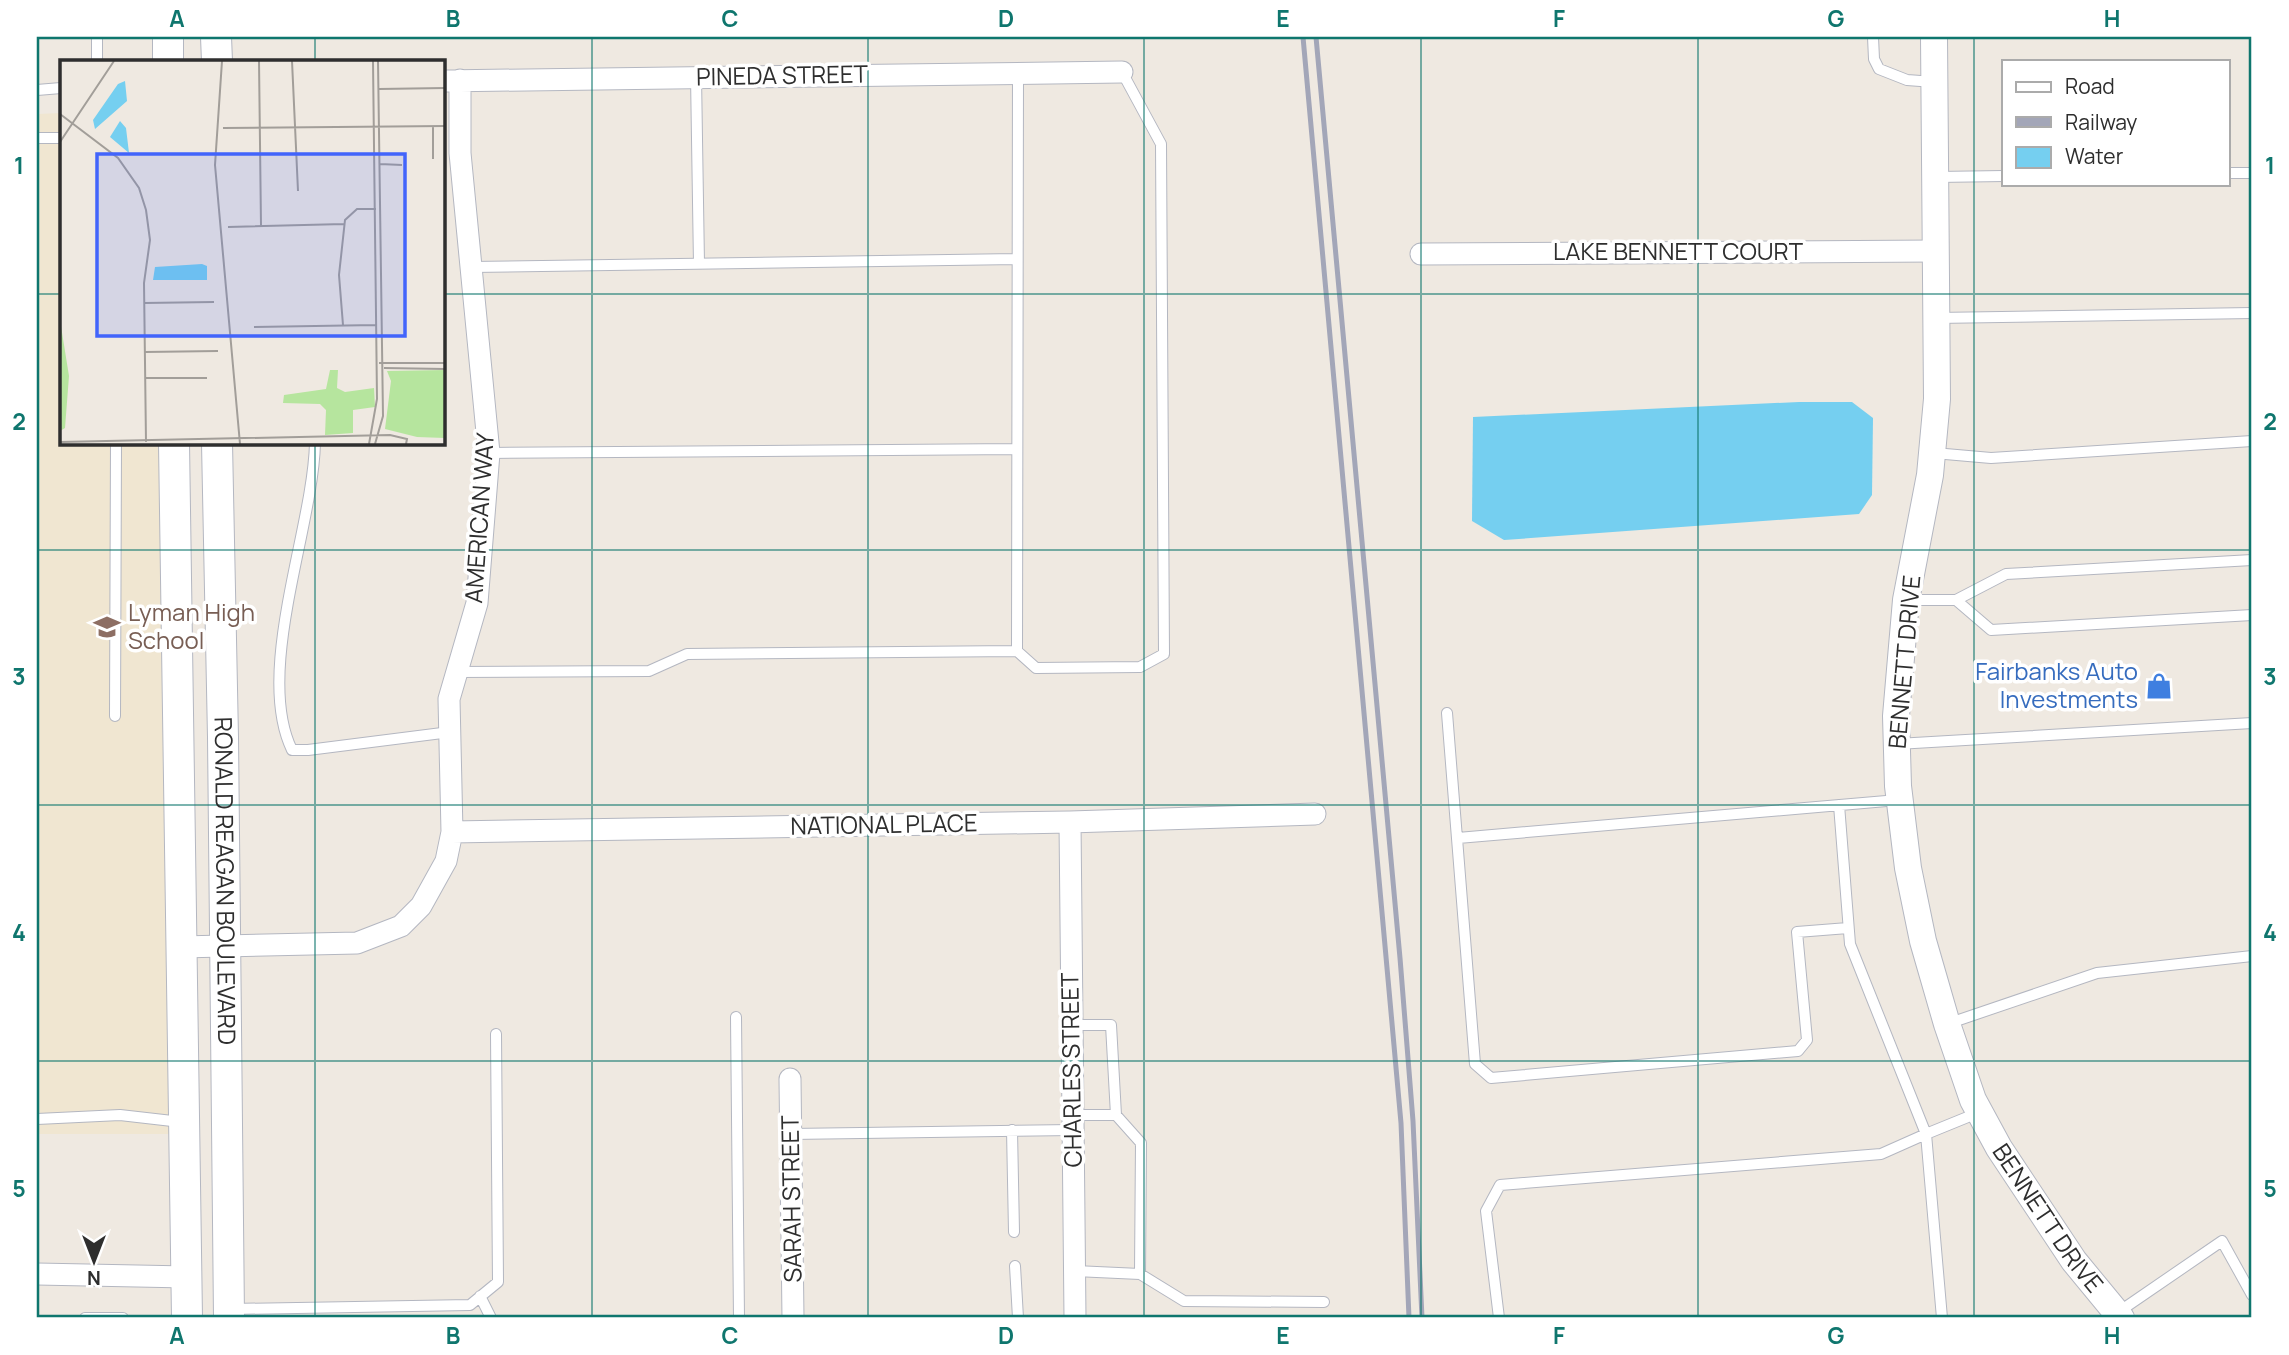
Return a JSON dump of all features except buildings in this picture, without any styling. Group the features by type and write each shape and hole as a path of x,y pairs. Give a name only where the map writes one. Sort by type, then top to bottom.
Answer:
{"main road":[{"path":"168,37 168,60"},
{"path":"216,37 217,60"},
{"name":"RONALD REAGAN BOULEVARD","path":"174,444 187,1318"},
{"name":"RONALD REAGAN BOULEVARD","path":"216,444 226,946 229,1314"}],"street":[{"name":"BENNETT DRIVE","path":"1934,37 1937,399 1932,453 1906,600 1896,716 1900,800 1911,880 1947,1024 1980,1112 2074,1261 2119,1316"},
{"name":"PINEDA STREET","path":"452,80 1122,72"},
{"name":"AMERICAN WAY","path":"181,947 357,943 401,926 421,906 446,861 452,832 449,699 477,603 489,453 452,80"},
{"name":"LAKE BENNETT COURT","path":"1421,254 1936,251"},
{"name":"NATIONAL PLACE","path":"452,832 1070,822 1315,814"},
{"name":"CHARLES STREET","path":"1070,822 1075,1318"},
{"name":"SARAH STREET","path":"790,1079 793,1318"},
{"path":"37,1274 187,1278"}],"lane":[{"path":"97,37 97,60"},
{"path":"1873,37 1874,59 1879,69 1907,80 1934,82"},
{"path":"456,673 649,671 687,654 1017,651 1036,668 1140,667 1164,654 1161,144 1122,72"},
{"path":"1017,651 1018,73"},
{"path":"696,76 699,264"},
{"path":"37,90 60,88"},
{"path":"37,138 60,138"},
{"path":"2230,173 2252,173"},
{"path":"1935,177 2002,176"},
{"path":"471,267 1017,259"},
{"path":"1936,318 2252,313"},
{"path":"1932,453 1991,458 2252,441"},
{"path":"115,716 116,444"},
{"path":"315,444 314,475 287,619 279,686 287,738 292,750 450,732"},
{"path":"489,453 1017,449"},
{"path":"1906,600 1956,600 2006,575 2252,560"},
{"path":"1956,600 1991,630 2252,615"},
{"path":"1447,713 1475,1064 1491,1078 1798,1051 1807,1040 1797,932 1848,928"},
{"path":"1897,744 2252,723"},
{"path":"1458,838 1900,800"},
{"path":"1839,805 1850,944 1926,1134 1942,1318"},
{"path":"1947,1024 2097,973 2252,956"},
{"path":"736,1017 739,1318"},
{"path":"1070,1025 1111,1025 1116,1115 1141,1143 1140,1274"},
{"path":"229,1314 470,1305 498,1282 496,1034"},
{"path":"1499,1318 1486,1211 1500,1185 1881,1154 1980,1112"},
{"path":"37,1119 120,1115 184,1123"},
{"path":"791,1134 1012,1130 1116,1115"},
{"path":"1012,1130 1014,1232"},
{"path":"2119,1316 2222,1241 2252,1295"},
{"path":"1015,1266 1018,1318"},
{"path":"1075,1271 1140,1274 1184,1301 1324,1302"},
{"path":"480,1296 491,1318"},
{"path":"85,1318 123,1318"}],"shaded area":[{"name":"Lyman High School","path":"60,113 60,444 174,444 184,1134 37,1134 37,114"}],"water":[{"path":"1852,402 1873,418 1872,495 1859,514 1504,540 1472,521 1473,417"}],"railway":[{"path":"1303,37 1401,1123 1409,1318"},
{"path":"1316,37 1400,958 1413,1121 1422,1318"}],"place":[{"name":"Lyman High School","path":"107,627"},
{"name":"Fairbanks Auto Investments","path":"2159,686"}]}
